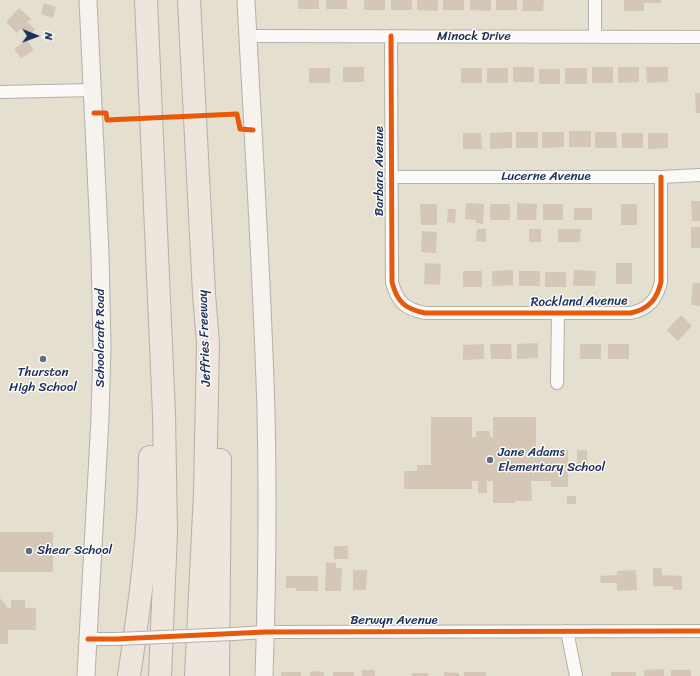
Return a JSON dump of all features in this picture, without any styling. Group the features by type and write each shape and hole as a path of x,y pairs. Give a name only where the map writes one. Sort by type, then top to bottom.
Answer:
{"highway":[{"path":"146,0 164,414 166,533 160,676"},
{"name":"Jeffries Freeway","path":"189,0 204,294 208,344 205,492 196,676"},
{"path":"129,676 142,587 148,525 151,405 144,235 153,148"},
{"path":"208,344 218,416 220,466 218,676"}],"main road":[{"name":"Schoolcraft Road","path":"86,676 100,418 102,346 100,254 88,0"},
{"path":"246,0 254,137 266,411 267,511 264,676"}],"street":[{"path":"595,0 595,37"},
{"name":"Minock Drive","path":"248,36 700,37"},
{"name":"Barbara Avenue","path":"391,36 392,282 394,290 402,303"},
{"path":"0,92 92,90"},
{"name":"Lucerne Avenue","path":"391,177 662,177 700,175"},
{"name":"Rockland Avenue","path":"402,303 406,307 415,311 425,313 631,313 645,308 654,300 659,291 661,282 662,177"},
{"path":"557,383 558,314"},
{"name":"Berwyn Avenue","path":"88,639 265,632 700,631"},
{"path":"567,632 576,676"}],"building":[{"path":"298,0 319,0 319,9 298,9"},
{"path":"326,0 347,0 347,9 326,9"},
{"path":"364,0 385,0 385,10 364,10"},
{"path":"391,0 412,0 412,10 391,10"},
{"path":"417,0 438,0 438,11 417,10"},
{"path":"443,0 464,0 464,10 443,10"},
{"path":"470,0 491,0 491,11 470,10"},
{"path":"496,0 517,0 517,10 496,10"},
{"path":"523,0 544,0 543,11 522,11"},
{"path":"624,0 661,0 661,3 644,3 644,11 624,11"},
{"path":"44,3 56,7 53,18 41,14"},
{"path":"19,8 31,19 27,22 35,29 29,36 21,29 17,33 6,22"},
{"path":"27,40 34,50 21,58 14,49"},
{"path":"343,67 364,67 364,82 343,82"},
{"path":"513,67 534,67 534,82 513,82"},
{"path":"592,67 613,67 613,83 592,83"},
{"path":"618,67 639,67 639,82 618,83"},
{"path":"646,67 668,67 668,82 647,83"},
{"path":"309,68 330,68 330,83 309,83"},
{"path":"461,68 482,68 482,83 461,83"},
{"path":"487,68 508,68 508,83 487,83"},
{"path":"565,68 587,68 587,84 565,84"},
{"path":"539,69 560,69 560,84 539,84"},
{"path":"695,93 700,93 700,113 696,113"},
{"path":"569,131 591,131 591,147 569,147"},
{"path":"512,132 512,148 490,149 490,133"},
{"path":"516,132 538,132 538,148 516,148"},
{"path":"542,132 564,132 564,147 542,148"},
{"path":"595,132 616,132 617,148 595,148"},
{"path":"463,133 481,133 482,149 463,149"},
{"path":"622,133 643,133 643,148 622,148"},
{"path":"648,133 668,133 668,148 648,149"},
{"path":"691,201 700,201 700,221 692,221"},
{"path":"466,203 484,204 483,224 476,223 476,220 465,219"},
{"path":"517,203 537,204 536,220 517,220"},
{"path":"420,204 437,204 437,225 421,225"},
{"path":"490,204 510,204 510,220 490,220"},
{"path":"543,204 563,204 563,220 543,220"},
{"path":"621,204 637,204 637,225 621,225"},
{"path":"574,208 592,208 592,220 574,220"},
{"path":"448,209 456,209 455,223 447,222"},
{"path":"691,227 700,227 700,248 691,248"},
{"path":"477,229 486,229 486,242 476,241"},
{"path":"529,229 541,229 541,242 529,242"},
{"path":"558,229 581,229 580,242 558,242"},
{"path":"422,231 437,232 436,253 421,252"},
{"path":"425,263 441,264 440,285 424,284"},
{"path":"616,263 632,263 632,284 616,284"},
{"path":"513,270 513,285 492,286 492,271"},
{"path":"574,270 596,271 595,286 573,286"},
{"path":"463,271 482,271 482,287 463,287"},
{"path":"519,271 540,271 540,286 519,286"},
{"path":"545,272 566,272 566,287 545,287"},
{"path":"693,283 700,283 700,306 691,305"},
{"path":"681,315 692,326 678,341 667,330"},
{"path":"538,343 538,358 517,359 517,344"},
{"path":"484,344 484,359 463,360 463,345"},
{"path":"490,344 511,344 512,359 491,359"},
{"path":"580,344 601,344 601,359 580,359"},
{"path":"608,344 629,344 629,359 608,359"},
{"path":"431,417 472,417 472,437 476,437 476,431 490,431 490,437 493,437 493,417 536,417 536,450 568,450 568,487 551,487 551,481 531,481 532,501 515,501 515,503 493,503 493,481 486,481 487,493 478,493 479,481 472,481 472,489 404,489 404,471 417,471 417,465 431,465"},
{"path":"577,450 587,450 588,468 577,468"},
{"path":"567,496 576,496 576,504 567,504"},
{"name":"Shear School","path":"0,532 53,532 53,548 58,548 58,555 53,555 53,572 0,572"},
{"path":"334,546 348,546 348,559 334,559"},
{"path":"326,562 336,563 336,568 342,568 341,591 325,591"},
{"path":"653,568 662,568 662,575 682,576 682,590 673,590 673,586 653,586"},
{"path":"353,570 367,570 366,590 353,590"},
{"path":"636,570 637,590 617,591 617,583 601,583 600,576 617,575 617,571"},
{"path":"286,576 318,576 318,591 296,591 296,588 286,588"},
{"path":"0,598 8,608 11,608 11,600 25,600 25,608 36,608 36,630 8,630 8,644 0,644"},
{"path":"664,669 664,676 644,676 644,670"},
{"path":"361,670 375,670 375,676 362,676"},
{"path":"671,670 691,670 691,676 671,676"},
{"path":"311,671 324,672 324,676 310,676"},
{"path":"281,672 301,672 301,676 281,676"},
{"path":"333,672 354,672 354,676 333,676"},
{"path":"444,672 459,673 459,676 444,676"},
{"path":"464,672 486,672 486,676 464,676"},
{"path":"611,672 636,672 636,676 611,676"},
{"path":"412,673 428,673 428,676 412,676"}],"cycle path":[{"path":"391,36 392,282 396,295 407,307 425,313 631,313 643,309 654,298 661,282 661,177"},
{"path":"94,113 106,113 107,120 237,114 240,129 253,130"},
{"path":"88,639 265,632 700,631"}],"place":[{"name":"Thurston High School","path":"43,359"},
{"name":"Jane Adams Elementary School","path":"490,460"},
{"name":"Shear School","path":"29,551"}]}
